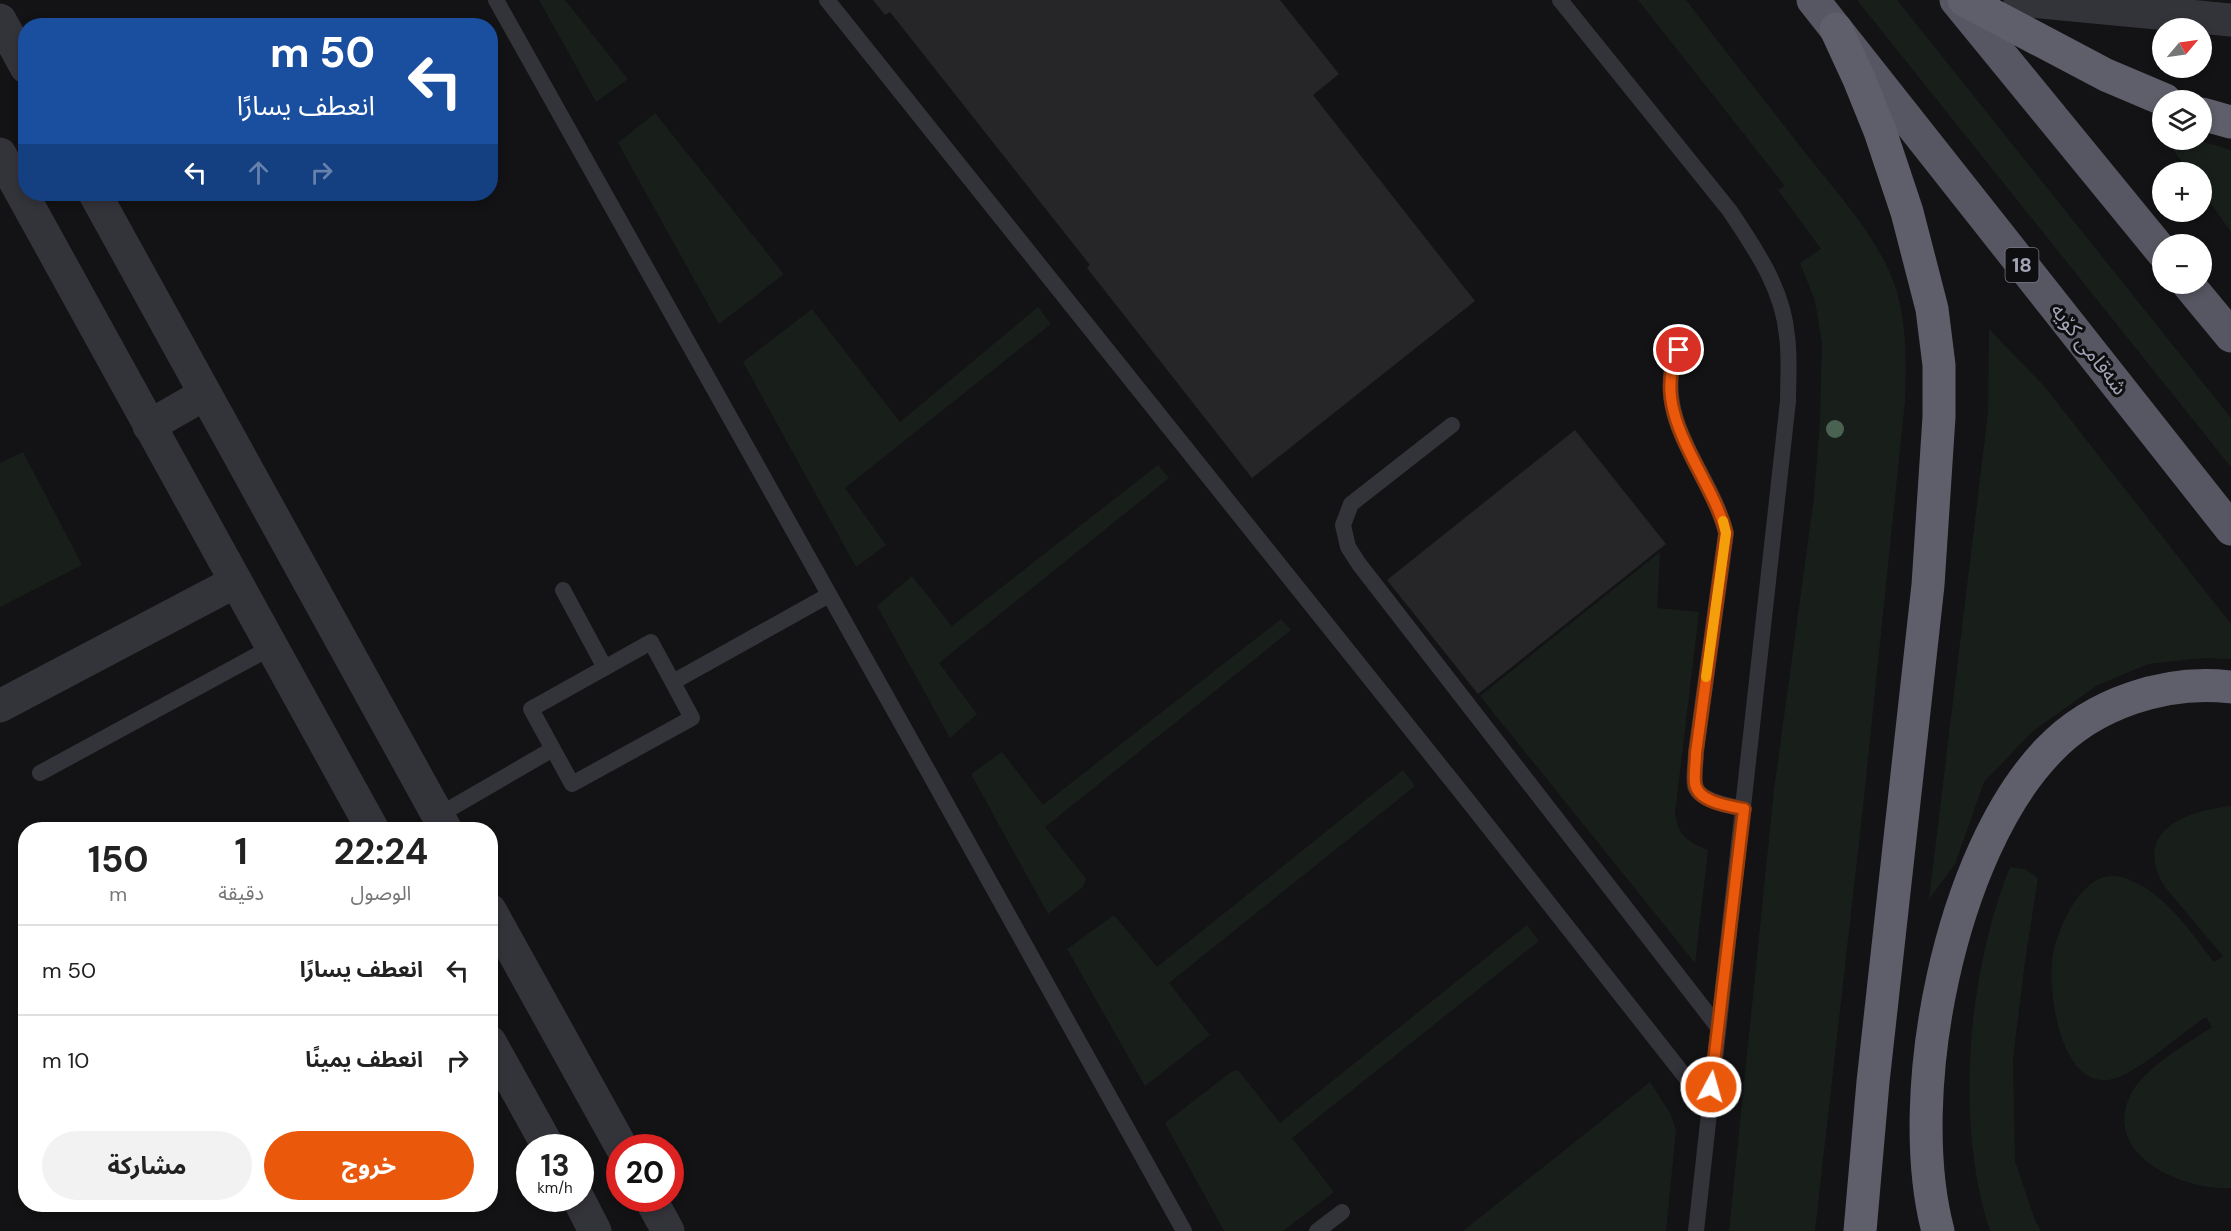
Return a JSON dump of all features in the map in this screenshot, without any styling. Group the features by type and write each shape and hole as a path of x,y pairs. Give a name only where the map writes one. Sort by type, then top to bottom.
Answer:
{"highway":[{"name":"شەقامی کۆیە","path":"1813,0 2231,529"},
{"path":"1956,0 2152,240"},
{"path":"1964,0 2106,75 2152,94"},
{"path":"1836,28 1880,132 1907,212 1932,309 1939,365 1939,417 1928,585 1873,1082 1860,1231"},
{"path":"2212,117 2231,122"},
{"path":"2196,294 2231,336"},
{"path":"1938,1231 1932,1209 1927,1146 1929,1078 1936,1007 1952,939 1976,872 2006,808 2026,777 2050,749 2078,726 2110,707 2145,694 2181,687 2231,687"}],"street":[{"path":"2020,0 2213,12"},
{"path":"0,20 18,53"},
{"path":"0,154 18,187"},
{"path":"26,201 369,822"},
{"path":"99,201 442,822"},
{"path":"149,426 205,394"},
{"path":"0,706 235,582"},
{"path":"498,925 613,1134"},
{"path":"498,1056 541,1134"},
{"path":"585,1212 595,1231"},
{"path":"658,1212 668,1231"}],"lane":[{"path":"496,0 1184,1231"},
{"path":"826,0 1469,802 1709,1107"},
{"path":"1560,0 1730,211 1753,244 1782,306 1788,337 1788,401 1696,1231"},
{"path":"1685,338 1673,362 1669,392 1684,444 1714,500 1726,533 1696,753 1695,785 1699,793 1720,804 1744,809"},
{"path":"1452,424 1351,504 1343,525 1348,547 1373,583 1718,1027"},
{"path":"563,590 605,668"},
{"path":"673,682 829,595"},
{"path":"651,642 673,682 692,718 573,784 531,709 651,642"},
{"path":"40,773 272,648"},
{"path":"442,822 553,749"},
{"path":"1317,1231 1342,1212"}],"shaded area":[{"path":"539,0 565,0 628,79 596,102"},
{"path":"1638,0 1686,0 1846,203 1870,237 1890,273 1903,319 1906,360 1905,401 1863,807 1815,1231 1729,1231 1774,790 1814,497 1820,421 1822,343 1815,301 1800,263 1821,249 1778,190 1785,186"},
{"path":"1857,0 1897,0 2231,418 2231,467"},
{"path":"655,113 784,274 719,324 618,143"},
{"path":"2212,144 2231,150 2231,232 2212,205 2212,162 2182,162 2173,150 2212,150"},
{"path":"1038,307 1051,324 845,488 886,545 856,567 743,362 812,309 900,422"},
{"path":"1989,329 2044,386 2231,624 2231,659 2202,658 2148,664 2096,686 2033,731 1984,782 1955,864 1929,899 1988,413"},
{"path":"23,452 82,565 0,607 0,463"},
{"path":"1158,465 1169,478 939,663 977,714 950,738 877,606 912,576 952,626"},
{"path":"1660,552 1657,608 1699,612 1675,813 1681,833 1695,844 1708,850 1695,963 1480,696"},
{"path":"1281,619 1291,630 1045,827 1086,879 1083,887 1048,914 971,774 1002,752 1043,805"},
{"path":"1403,770 1415,786 1169,983 1210,1035 1145,1086 1067,949 1114,915 1157,967"},
{"path":"2231,806 2231,1188 2191,1183 2170,1176 2151,1165 2136,1151 2127,1135 2124,1116 2137,1084 2156,1065 2212,1027 2206,1017 2130,1071 2107,1080 2091,1077 2079,1068 2061,1036 2053,996 2052,964 2056,941 2073,904 2090,885 2106,876 2123,877 2143,886 2177,915 2214,962 2223,956 2165,887 2156,868 2154,852 2159,839 2180,819 2196,813"},
{"path":"2010,867 2025,869 2038,878 2013,1058 2015,1161 2041,1231 1990,1231 1979,1188 1972,1143 1969,1096 1976,1000 1984,953"},
{"path":"1527,925 1539,941 1292,1138 1334,1192 1283,1231 1224,1231 1165,1123 1231,1072 1238,1070 1280,1123"},
{"path":"1650,1082 1670,1113 1676,1130 1666,1231 1463,1231"}],"building":[{"path":"873,0 1280,0 1339,74 1313,95 1475,301 1252,478 1087,268 1090,265 890,12 885,15"},
{"path":"1575,430 1666,544 1478,694 1387,580"}],"slow traffic":[{"path":"1706,677 1726,533 1723,521"}],"route":[{"path":"1679,350 1673,362 1669,392 1684,444 1714,500 1726,533 1696,753 1695,785 1699,793 1720,804 1744,809 1711,1087"}]}
